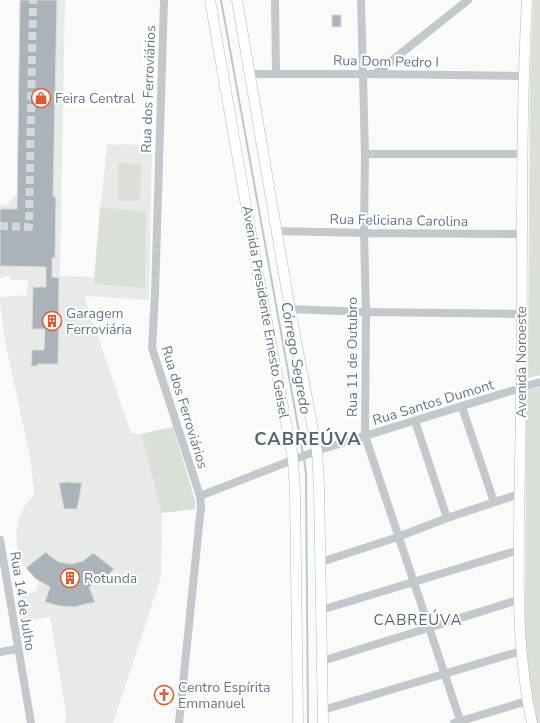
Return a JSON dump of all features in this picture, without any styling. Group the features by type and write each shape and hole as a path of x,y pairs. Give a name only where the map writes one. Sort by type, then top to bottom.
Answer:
{"main road":[{"name":"Avenida Presidente Ernesto Geisel","path":"210,0 258,274 294,459 298,723"},
{"name":"Avenida Presidente Ernesto Geisel","path":"237,0 290,309 317,451 321,562 323,723"},
{"name":"Avenida Noroeste","path":"527,0 523,76 518,600 521,650 527,701 532,723"}],"street":[{"name":"Rua dos Ferroviários","path":"164,0 152,348 200,496 200,514 179,723"},
{"path":"275,0 276,74"},
{"name":"Rua 11 de Outubro","path":"361,0 365,154 365,436 444,674 458,722"},
{"path":"375,74 468,0"},
{"name":"Rua Dom Pedro I","path":"249,74 523,76"},
{"path":"365,154 522,154"},
{"name":"Rua Feliciana Carolina","path":"276,230 364,233 522,234"},
{"path":"290,309 366,312 521,314"},
{"name":"Rua Santos Dumont","path":"200,496 317,451 540,382"},
{"path":"462,406 494,502"},
{"path":"415,421 447,518"},
{"path":"321,562 398,537 447,518 519,494"},
{"name":"Rua 14 de Julho","path":"0,540 2,564 31,723"},
{"path":"321,610 519,550"},
{"path":"322,661 518,600"},
{"path":"0,652 17,649"},
{"path":"323,710 521,650"},
{"name":"Rua 14 de Julho","path":"20,666 25,723"},
{"path":"458,722 527,701"}],"shaded area":[{"path":"20,0 65,0 60,276 94,277 107,144 152,145 149,300 84,296 131,433 141,434 173,427 195,501 195,509 162,513 161,577 113,723 65,723 66,713 50,617 22,621 19,595 36,592 39,582 22,562 17,548 16,532 24,507 34,495 31,462 4,336 0,302 0,297 27,295 28,280 10,280 10,276 0,278 0,205 7,205 14,196 17,196"},
{"path":"533,0 540,0 540,375 528,378 530,76"},
{"path":"118,163 141,164 140,201 118,201"},
{"path":"100,207 146,212 145,288 94,284"},
{"path":"540,387 540,723 536,723 525,654 526,391"},
{"path":"173,427 195,501 195,509 162,513 141,434"}],"building":[{"name":"Feira Central","path":"20,0 57,0 53,197 56,197 55,258 52,258 52,277 59,278 58,364 38,364 38,366 31,366 32,350 44,350 45,329 32,329 33,287 46,287 46,267 0,266 0,209 17,209"},
{"path":"332,15 341,15 341,27 332,27"},
{"path":"59,483 82,483 77,509 64,509"},
{"name":"Rotunda","path":"46,552 59,562 72,564 83,561 93,553 114,569 104,579 89,587 95,602 74,607 60,606 45,602 50,587 36,579 26,568"}],"waterway":[{"name":"Córrego Segredo","path":"221,0 303,454"},
{"name":"Córrego Segredo","path":"304,458 306,474 308,723"}],"tunnel":[{"path":"0,226 29,227 33,0"}],"place":[{"name":"Feira Central","path":"41,98"},
{"name":"Garagem Ferroviária","path":"52,321"},
{"name":"Rotunda","path":"70,578"},
{"name":"Centro Espírita Emmanuel","path":"164,695"}],"district":[{"name":"CABREÚVA","path":"308,439"},
{"name":"CABREÚVA","path":"418,620"}]}
